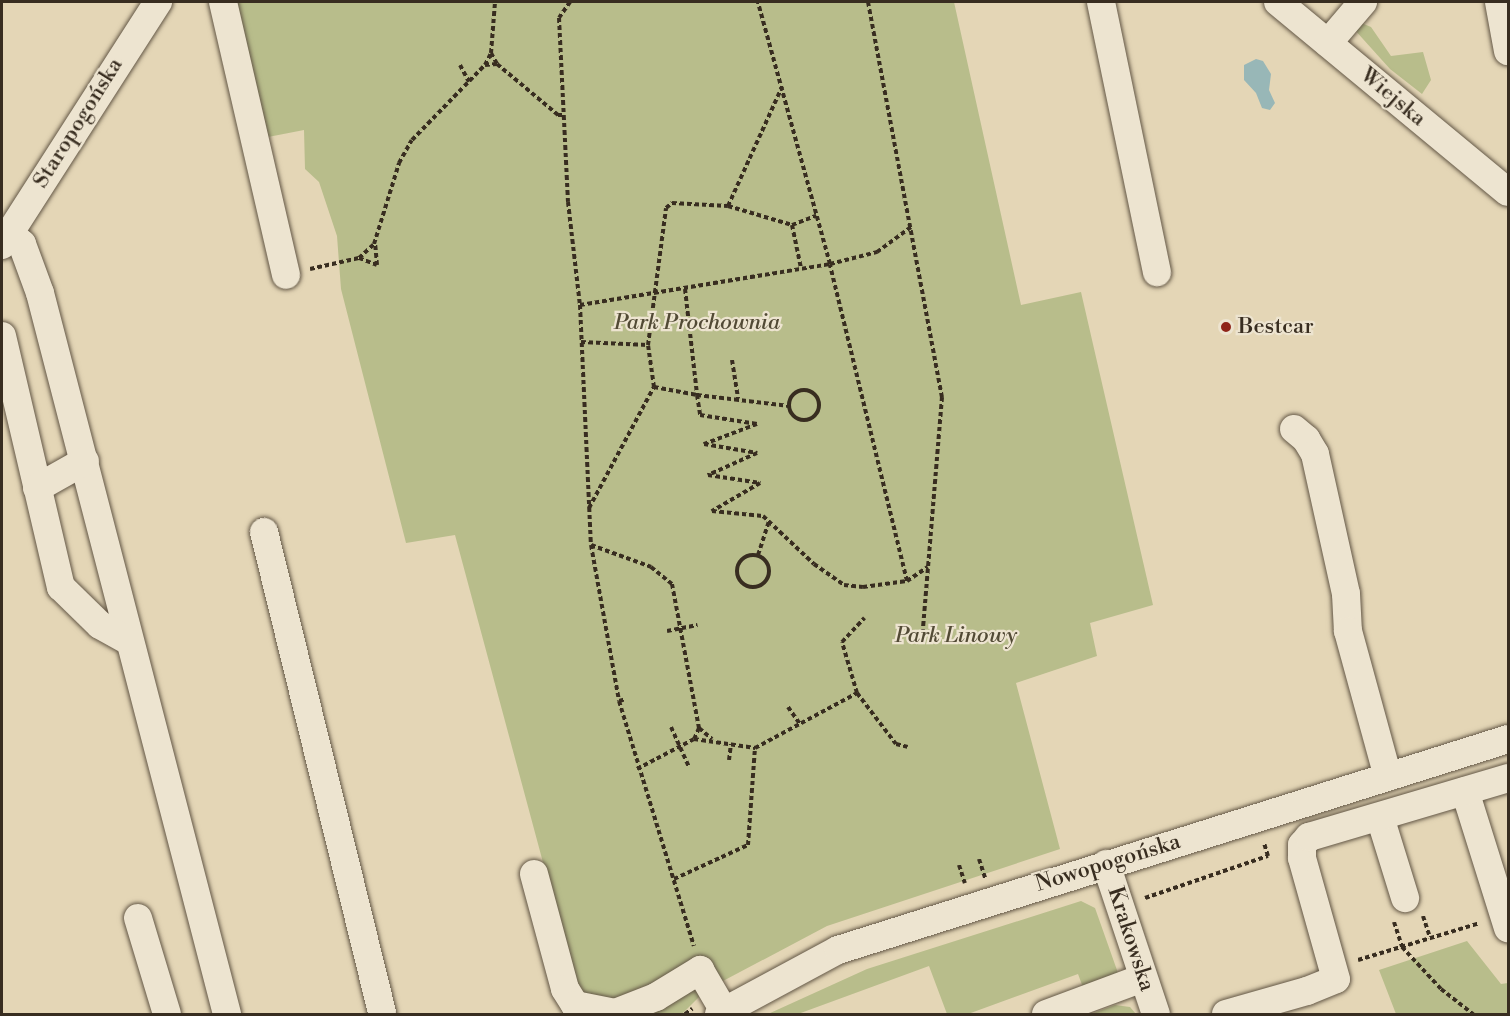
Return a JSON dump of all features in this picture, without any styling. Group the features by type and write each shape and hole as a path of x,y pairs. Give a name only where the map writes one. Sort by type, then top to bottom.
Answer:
{"street":[{"path":"223,2 286,275"},
{"path":"1101,2 1157,272"},
{"name":"Wiejska","path":"1278,2 1509,192"},
{"path":"1328,43 1363,2"},
{"path":"1499,2 1509,51"},
{"name":"Staropogońska","path":"5,239 152,4"},
{"path":"5,239 22,244 40,293 227,1014"},
{"path":"2,336 61,587 100,625 129,641"},
{"path":"1293,429 1306,439 1315,454 1346,594 1348,631 1388,777"},
{"path":"37,488 85,460"},
{"path":"264,532 382,1014"},
{"name":"Nowopogońska","path":"721,1012 838,950 1509,739"},
{"path":"1226,1014 1307,991 1336,979 1302,858 1302,845 1310,837 1509,778"},
{"path":"1465,791 1506,922"},
{"path":"1380,817 1405,898"},
{"name":"Krakowska","path":"1106,864 1156,1014"},
{"path":"534,874 565,990 575,1005 615,1013 656,997 700,970 721,1012"},
{"path":"138,918 167,1014"},
{"path":"1046,1014 1143,978"}],"path":[{"path":"359,258 377,265 375,244 399,164 412,141 485,65 491,53 495,2"},
{"path":"570,2 559,18 568,202 580,305 591,545 619,701 637,769 674,879 700,970"},
{"path":"758,2 830,264 907,581"},
{"path":"868,2 942,397 922,638"},
{"path":"491,53 497,64 558,114 565,115"},
{"path":"485,65 497,64"},
{"path":"460,65 469,82"},
{"path":"728,206 782,87"},
{"path":"588,509 654,387 648,345 669,204 728,206 792,225 816,216"},
{"path":"792,225 801,268"},
{"path":"580,305 830,264 876,252 911,227"},
{"path":"286,275 359,258 375,244"},
{"path":"685,289 700,415 757,424 704,444 757,453 708,475 760,483 712,512 763,516 814,564 844,585 863,587 907,581 928,567"},
{"path":"581,342 648,345"},
{"path":"732,360 738,399"},
{"path":"654,387 697,395 789,406"},
{"path":"802,390 816,396 819,406 812,418 803,420 794,417 789,406 793,395 802,390"},
{"path":"758,555 769,521"},
{"path":"591,545 651,567 672,584 699,728 694,739"},
{"path":"758,555 766,561 769,574 762,585 748,586 740,579 738,566 747,556 758,555"},
{"path":"864,618 842,642 857,693 896,744 908,747"},
{"path":"667,631 697,625"},
{"path":"637,769 694,739 712,739 755,747 857,693"},
{"path":"619,701 626,699"},
{"path":"788,706 800,724"},
{"path":"671,727 689,767"},
{"path":"699,728 712,739"},
{"path":"729,760 731,744"},
{"path":"674,879 748,845 755,747"},
{"path":"1138,900 1268,856 1262,835"},
{"path":"979,859 986,879"},
{"path":"959,865 966,886"},
{"path":"1335,969 1402,947 1506,922"},
{"path":"1402,947 1441,989 1473,1014"}],"green space":[{"name":"Park Prochownia","path":"238,2 954,2 1021,305 1081,292 1153,605 1090,623 1097,656 1016,683 1060,849 827,926 706,990 682,1014 628,1014 577,989 455,535 406,543 341,289 337,236 319,182 305,169 304,130 268,137 250,57 238,19"},
{"path":"1359,22 1371,27 1391,56 1423,52 1431,80 1422,94 1390,69 1354,29"},
{"path":"1081,901 1095,908 1118,973 1084,990 1078,974 968,1014 947,1014 929,966 798,1014 768,1014 867,969"},
{"path":"1467,941 1501,984 1508,983 1508,1014 1396,1014 1379,970"},
{"path":"1115,1005 1130,1007 1136,1014 1091,1014"}],"water":[{"path":"1256,59 1263,61 1271,74 1269,90 1275,103 1270,110 1262,108 1256,93 1244,80 1244,65"}],"place":[{"name":"Bestcar","path":"1226,327"}],"park label":[{"name":"Park Linowy","path":"956,636"}]}
